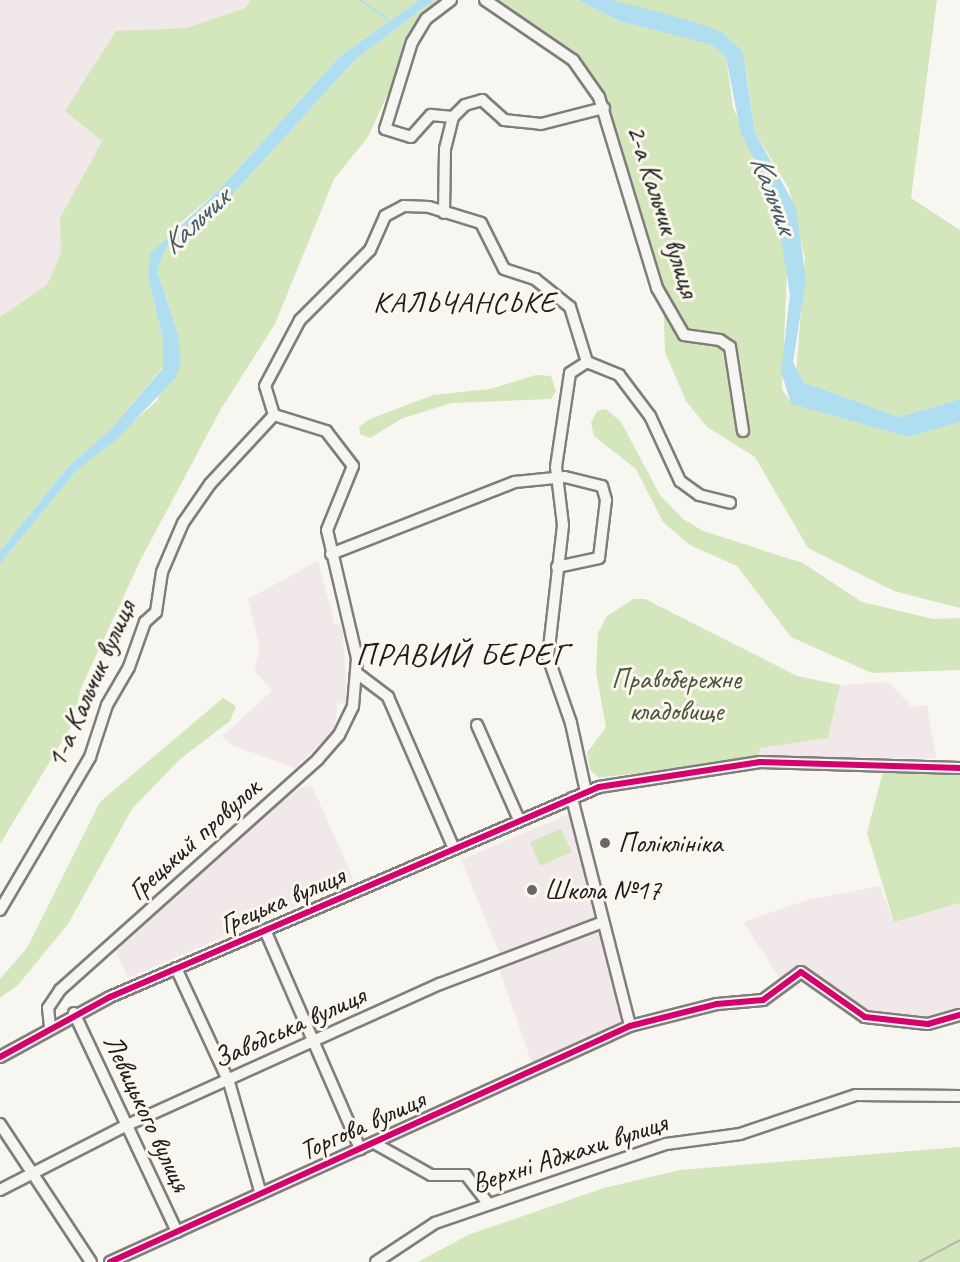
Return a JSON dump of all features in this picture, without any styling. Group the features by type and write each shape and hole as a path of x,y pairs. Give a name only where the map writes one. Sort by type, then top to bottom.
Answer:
{"street":[{"name":"2-а Кальчик вулиця","path":"451,0 426,19 412,42 385,129 411,137 431,115 453,117 477,100 504,120 527,123 549,123 604,108"},
{"name":"2-а Кальчик вулиця","path":"484,0 573,60 604,108 657,288 684,335 718,339 730,347 743,431"},
{"path":"444,213 445,149 453,117"},
{"path":"454,849 388,697 358,674 330,554 328,524 352,478 350,459 326,430 274,415 265,386 300,320 348,266 370,250 381,221 393,209 420,206 481,223 504,269 535,279 563,300 576,319 587,362"},
{"path":"586,792 571,723 548,657 563,520 556,478 568,378 587,362"},
{"path":"587,362 602,365 626,382 650,416 680,481 699,495 730,503"},
{"name":"1-а Кальчик вулиця","path":"0,910 90,758 107,705 129,667 145,622 156,612 159,582 183,523 274,415"},
{"path":"330,554 466,498 515,482 556,478 598,484 606,497 599,558 557,567"},
{"name":"Грецький провулок","path":"50,1027 48,1008 60,990 329,748 353,706 358,674"},
{"path":"477,725 519,820"},
{"name":"Грецька вулиця","path":"0,1057 74,1013 586,792 760,762 960,768"},
{"path":"572,798 630,1026 717,1004 763,1000 801,972 865,1017 928,1024 960,1015"},
{"name":"Заводська вулиця","path":"0,1190 31,1171 125,1126 312,1045 440,984 603,922"},
{"path":"265,930 312,1045 360,1149"},
{"path":"176,968 229,1082 261,1194"},
{"name":"Левицького вулиця","path":"74,1013 125,1126 177,1232"},
{"name":"Торгова вулиця","path":"110,1262 630,1026"},
{"name":"Верхні Аджахи вулиця","path":"376,1262 435,1223 666,1144 740,1134 856,1095 960,1096"},
{"path":"0,1124 91,1262"},
{"path":"374,1143 431,1175 466,1175 488,1203"}],"shaded area":[{"path":"0,0 251,0 245,8 186,28 116,32 102,141 60,218 61,253 47,285 0,317"},
{"path":"318,561 335,624 340,623 343,635 347,704 338,703 334,730 295,768 231,745 222,736 272,691 254,670 260,649 248,599"},
{"path":"888,682 912,707 927,705 936,758 759,757 760,748 828,738 840,685"},
{"path":"307,785 313,788 354,881 128,978 116,951 283,799"},
{"name":"Школа №17","path":"571,813 598,920 501,956 461,860"},
{"path":"880,886 894,922 960,903 960,1011 927,1020 865,1013 851,1008 809,970 792,971 781,980 743,922 807,900"},
{"path":"600,928 625,1024 533,1066 498,966"}],"green space":[{"path":"251,0 419,0 339,57 219,190 179,224 148,276 163,341 163,367 110,430 68,467 0,551 0,317 47,285 61,253 60,218 102,141 65,111 116,31 186,28 245,8"},
{"path":"434,0 446,0 424,16 368,137 334,179 275,324 221,409 141,559 81,688 72,725 0,844 0,564 76,471 157,401 178,334 157,270 166,248 234,193 354,61"},
{"path":"490,0 578,0 619,21 712,45 726,57 733,108 774,196 787,269 782,389 792,404 909,437 960,422 960,608 894,591 808,548 755,457 707,427 686,401 665,352 663,295 609,106 582,67"},
{"path":"612,0 937,0 911,198 960,230 960,399 899,417 803,382 796,374 805,259 789,189 755,132 746,68 722,32"},
{"path":"536,375 551,376 556,391 551,399 452,403 403,418 370,438 360,434 359,427 368,420 433,395 490,389"},
{"path":"606,409 621,422 660,495 683,519 703,531 803,563 862,602 933,619 960,618 960,670 872,673 791,637 737,566 690,545 663,522 636,469 594,436 591,423 597,411"},
{"name":"Правобережне кладовище","path":"633,599 645,599 797,676 840,685 828,738 760,748 759,757 599,778 590,770 587,753 606,727 596,672 598,633 607,616"},
{"path":"223,698 236,706 230,721 179,760 132,809 68,924 18,985 0,998 0,979 27,948 100,802"},
{"path":"885,764 960,770 960,903 894,922 867,833"},
{"path":"561,829 572,852 540,866 530,842"},
{"path":"960,1147 960,1262 418,1262 468,1235 604,1188 680,1170"}],"water":[{"name":"Кальчик","path":"419,0 434,0 354,61 234,193 166,248 157,270 178,334 181,361 176,377 116,440 76,471 0,564 0,551 68,467 110,430 163,368 163,341 148,276 150,254 219,190 339,57"},
{"name":"Кальчик","path":"578,0 612,0 692,21 722,32 743,52 755,132 796,208 806,279 793,362 803,382 899,417 960,399 960,422 909,437 791,404 781,371 790,295 774,196 741,134 726,57 712,45 619,21"}],"waterway":[{"path":"360,0 387,19"}],"railway":[{"path":"919,1262 960,1240"}],"cycle path":[{"path":"0,1057 110,997 599,787 760,762 960,768"},
{"path":"110,1262 630,1026 717,1004 763,1000 801,972 865,1017 928,1024 960,1015"}],"place":[{"name":"Поліклініка","path":"605,843"},
{"name":"Школа №17","path":"532,890"}],"district":[{"name":"КАЛЬЧАНСЬКЕ","path":"465,302"},
{"name":"ПРАВИЙ БЕРЕГ","path":"462,655"}]}
